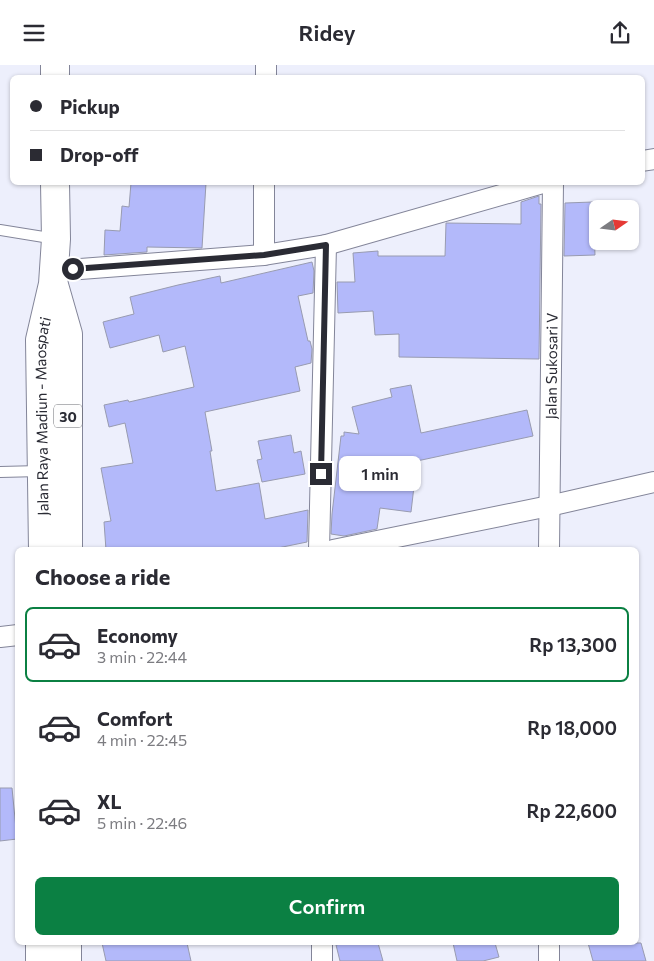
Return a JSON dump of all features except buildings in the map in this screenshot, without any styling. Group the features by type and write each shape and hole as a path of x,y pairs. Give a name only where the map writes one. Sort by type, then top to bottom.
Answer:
{"highway":[{"name":"Jalan Raya Madiun - Maospati","path":"55,185 56,239 53,277 40,340 55,472 68,547"},
{"name":"Jalan Raya Madiun - Maospati","path":"43,547 55,472"},
{"path":"40,945 40,961"},
{"path":"67,945 67,961"}],"street":[{"path":"264,185 264,255"},
{"path":"53,277 264,255 326,245 536,185"},
{"name":"Jalan Sukosari V","path":"549,547 553,185"},
{"path":"320,547 326,245"},
{"path":"349,547 549,506 654,482"},
{"path":"0,637 15,635"},
{"path":"322,945 322,961"},
{"path":"549,945 549,961"}],"lane":[{"path":"0,230 56,239"},
{"path":"0,472 55,472"}],"route":[{"path":"73,269 264,255 326,245 321,474"}]}
